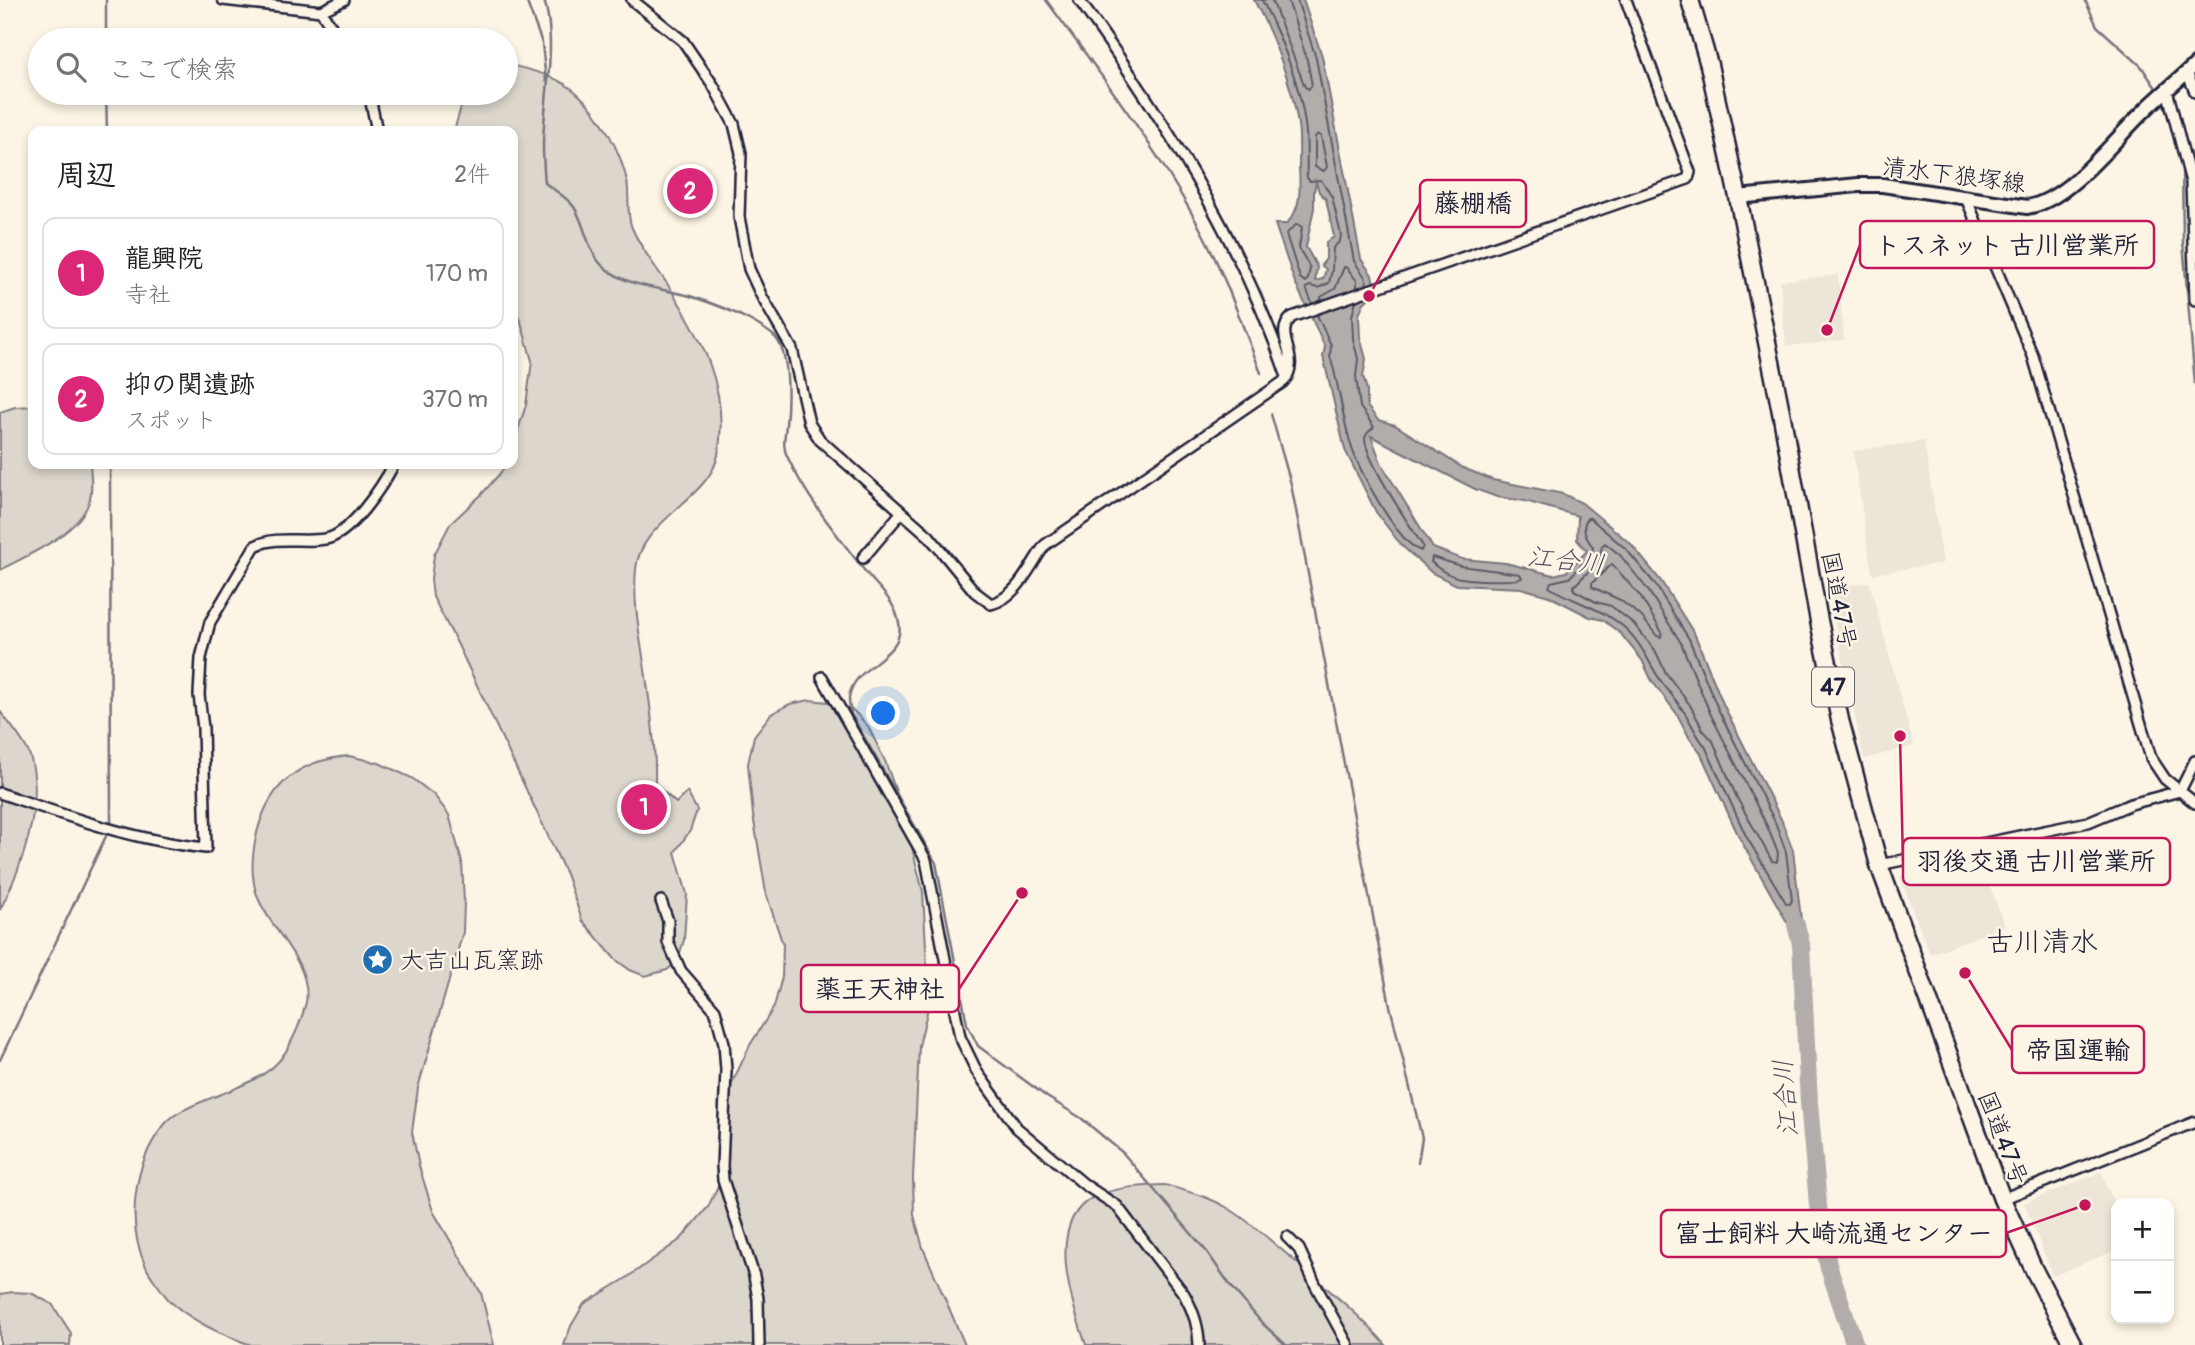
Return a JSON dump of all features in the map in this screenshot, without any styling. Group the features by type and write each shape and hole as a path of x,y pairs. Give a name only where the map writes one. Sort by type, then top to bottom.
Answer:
{"highway":[{"name":"国道47号","path":"1690,0 1709,65 1738,197 1840,720 1879,864 2002,1199 2034,1270 2073,1345"}],"main road":[{"name":"清水下狼塚線","path":"1738,197 1883,185 2027,207 2041,205 2057,195 2119,139 2191,68"}],"street":[{"path":"223,0 321,11 344,0"},
{"path":"632,0 683,41 713,85 734,124 741,153 738,217 742,243 757,288 792,349 809,423 820,440 929,536 983,600 991,604 999,602 1021,582 1045,545 1287,377 1291,360 1284,331 1285,325 1293,317 1688,178 1690,172 1626,0"},
{"path":"1079,0 1171,134 1225,231 1274,338 1287,377"},
{"path":"321,11 332,28"},
{"path":"2191,68 2195,92"},
{"path":"2162,94 2195,192"},
{"path":"372,105 376,126"},
{"path":"2193,183 2195,300"},
{"path":"1966,198 2033,356 2151,758 2165,779 2195,803"},
{"path":"0,793 104,827 206,848 203,728 199,695 201,658 210,622 255,546 278,539 317,540 339,535 391,469"},
{"path":"863,558 901,513"},
{"path":"822,677 926,860 960,1037 977,1072 1017,1128 1084,1185 1117,1206 1193,1309 1199,1345"},
{"path":"1879,864 2088,822 2131,804 2180,791 2195,761"},
{"path":"661,901 668,920 668,942 681,971 715,1010 724,1043 726,1101 723,1180 754,1276 758,1299 759,1345"},
{"path":"2002,1199 2195,1122"},
{"path":"1287,1237 1299,1249 1348,1345"}],"shaded area":[{"path":"518,67 544,74 578,94 602,123 615,146 628,187 632,228 691,323 710,364 716,385 721,431 718,455 712,470 690,497 649,537 640,552 636,569 638,628 652,724 655,784 676,803 687,792 697,810 690,831 675,852 687,894 684,940 677,962 667,970 645,976 630,970 615,959 582,920 566,874 433,597 431,579 434,555 450,524 481,495 503,469 518,469 518,430 526,405 532,361 518,315 518,126 455,126 462,105 518,105"},
{"path":"1838,275 1844,340 1786,346 1780,281"},
{"path":"28,406 28,469 90,469 90,497 83,513 63,534 0,570 0,412"},
{"path":"1924,441 1943,563 1872,574 1853,451"},
{"path":"1869,582 1914,746 1864,759 1828,589"},
{"path":"810,700 837,703 854,711 868,726 885,761 903,811 923,892 929,1004 919,1046 914,1215 923,1248 965,1345 564,1345 584,1304 681,1239 708,1207 718,1186 721,1163 718,1139 724,1110 733,1081 750,1045 774,1007 782,977 783,945 766,893 748,764 754,736 771,714 790,704"},
{"path":"0,711 28,750 35,794 23,855 0,910"},
{"path":"349,756 379,763 412,778 434,795 449,815 462,862 463,932 418,1088 412,1132 433,1211 481,1293 494,1345 251,1345 210,1328 172,1303 150,1274 140,1252 136,1233 136,1194 139,1175 154,1139 165,1124 179,1113 270,1070 286,1052 298,1026 306,1002 303,974 258,898 253,870 256,838 266,808 282,784 296,772 313,764"},
{"path":"1975,848 2005,926 1930,954 1900,877"},
{"path":"2101,1172 2112,1198 2111,1252 2053,1276 2024,1203"},
{"path":"1165,1185 1211,1200 1241,1217 1336,1296 1386,1345 1086,1345 1069,1287 1066,1243 1070,1224 1080,1208 1096,1196 1121,1189"},
{"path":"31,1293 52,1304 71,1333 70,1345 0,1345 0,1294"}],"water":[{"path":"1254,0 1303,0 1322,56 1361,259 1372,275 1376,291 1363,304 1359,315 1360,337 1366,359 1363,376 1367,390 1367,406 1378,420 1395,425 1463,468 1493,480 1563,494 1582,503 1631,544 1661,581 1695,635 1724,706 1781,819 1793,850 1805,954 1740,839 1699,750 1652,681 1642,660 1621,634 1603,620 1590,617 1549,596 1521,588 1457,585 1432,573 1401,545 1376,512 1345,450 1323,356 1325,347 1294,280 1275,224 1286,224 1297,205 1300,191 1299,135 1286,76","holes":["1316,182 1319,192 1326,199 1334,237 1326,242 1326,259 1321,265 1326,269 1323,279 1315,281 1317,267 1306,247","1371,436 1475,489 1497,497 1525,501 1578,516 1577,540 1587,551 1566,572 1553,575 1506,563 1462,559 1433,548 1382,465"]}],"waterway":[{"path":"106,0 106,28"},
{"path":"526,0 542,43 546,81"},
{"path":"544,0 550,34 543,146 545,183 574,207 594,255 605,268 635,283 714,304 753,322 775,337 784,355 786,367 785,452 803,486 897,615 899,635 895,644 859,677 852,687 849,698 851,714 936,863 967,1024 978,1046 1047,1097 1081,1118 1123,1153 1207,1252 1262,1323 1286,1345"},
{"path":"1046,0 1125,108 1196,221 1215,258 1261,373"},
{"path":"2085,0 2097,26 2141,66 2158,91"},
{"path":"2163,100 2179,154"},
{"path":"106,105 107,126"},
{"path":"2182,163 2183,242 2195,384"},
{"path":"1271,414 1291,484 1390,1006 1422,1138 1418,1163"},
{"path":"110,469 111,824"},
{"path":"0,1060 107,834"},
{"name":"江合川","path":"1796,925 1801,944 1809,1103 1820,1227 1829,1268 1855,1345"}],"place":[{"name":"抑の関遺跡","path":"690,191"},
{"name":"藤棚橋","path":"1369,296"},
{"name":"トスネット 古川営業所","path":"1827,330"},
{"name":"羽後交通 古川営業所","path":"1900,736"},
{"name":"龍興院","path":"644,807"},
{"name":"薬王天神社","path":"1022,893"},
{"name":"大吉山瓦窯跡","path":"377,960"},
{"name":"帝国運輸","path":"1965,973"},
{"name":"富士飼料 大崎流通センター","path":"2085,1205"}],"district":[{"name":"古川清水","path":"2042,941"}]}
